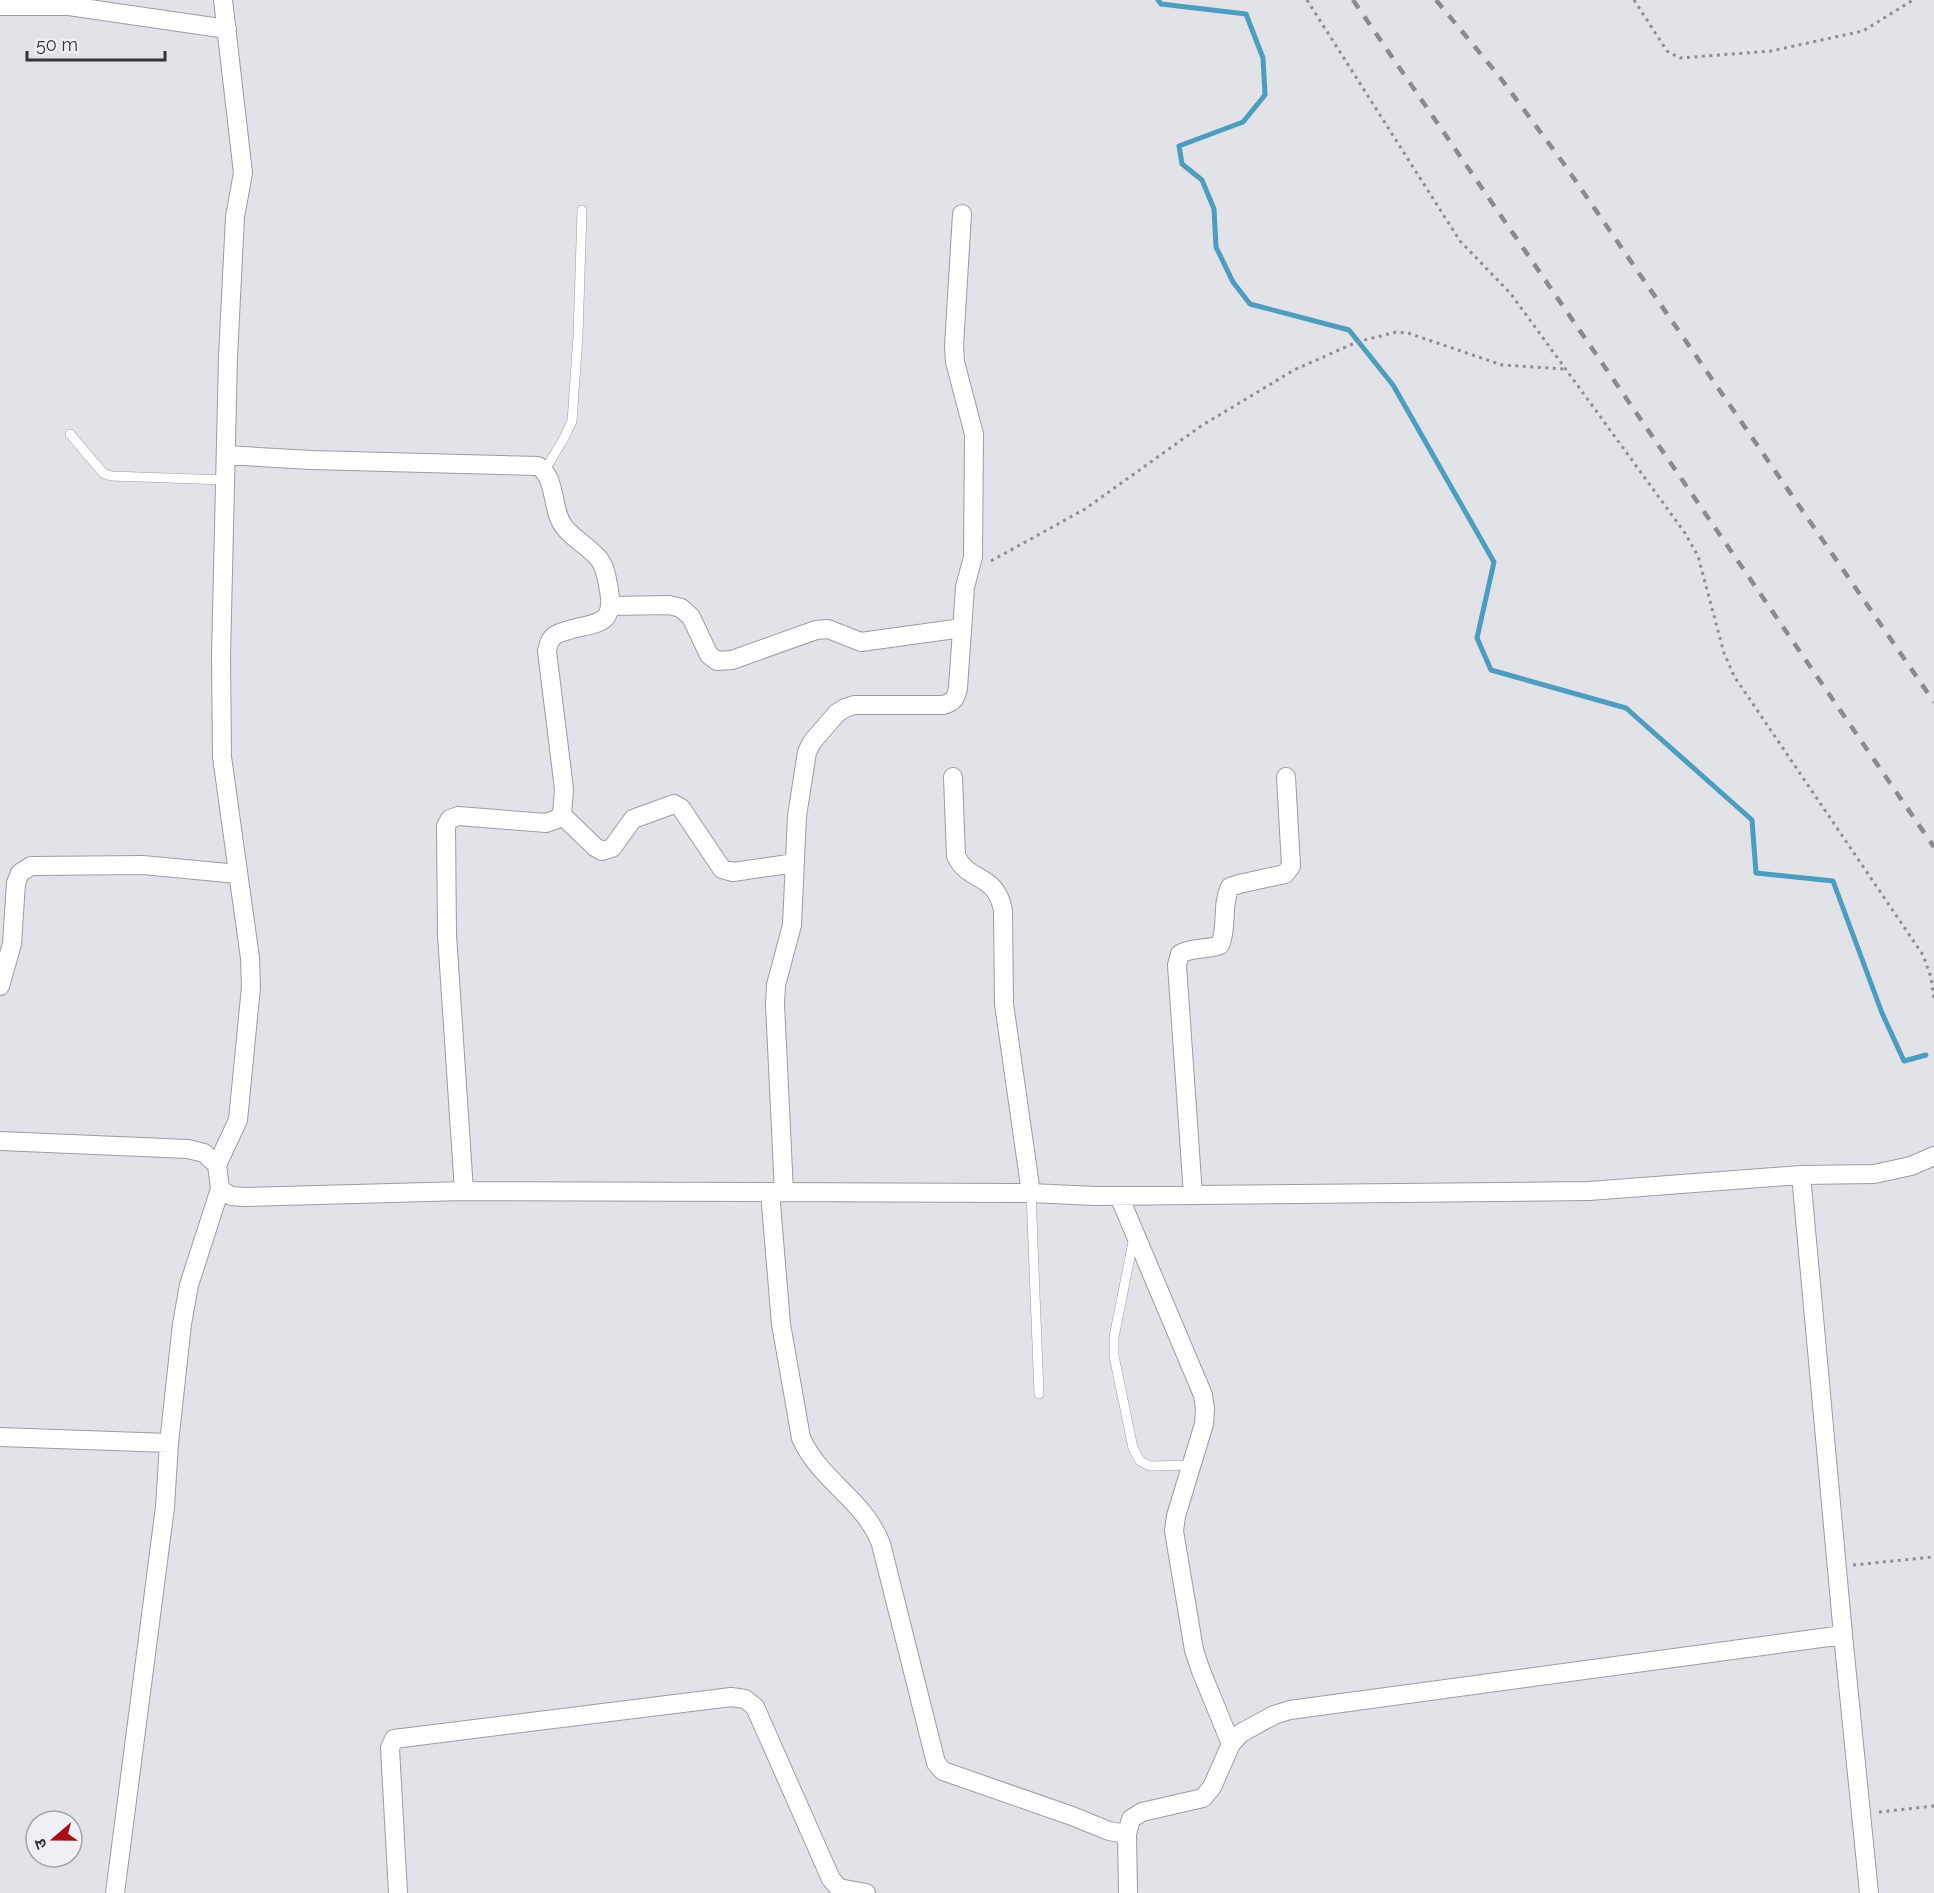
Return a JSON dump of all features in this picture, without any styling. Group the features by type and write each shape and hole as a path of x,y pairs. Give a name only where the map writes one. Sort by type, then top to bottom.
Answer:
{"street":[{"path":"115,1893 165,1508 169,1443 182,1324 189,1285 220,1189 217,1165 238,1120 251,987 250,958 222,757 221,656 228,357 235,217 243,173 223,0"},
{"path":"0,6 69,6 227,29"},
{"path":"962,214 954,346 955,362 974,434 974,539 973,556 965,587 958,688 956,698 943,705 854,705 845,708 837,713 812,742 807,752 797,816 792,925 776,985 774,1004 781,1324 801,1438 817,1466 865,1513 875,1529 936,1763 943,1771 1062,1812 1109,1831 1127,1834"},
{"path":"226,455 311,460 529,465 538,466 544,470 564,527 601,561 612,606 609,615 602,621 558,633 550,639 547,651 564,789 562,815"},
{"path":"612,606 669,605 681,609 691,617 709,655 717,661 732,660 816,630 828,629 861,642 962,628"},
{"path":"953,777 956,856 961,866 993,886 1000,897 1003,910 1004,1004 1031,1193"},
{"path":"1193,1195 1177,965 1180,954 1187,950 1220,945 1223,938 1225,898 1230,888 1285,874 1291,866 1287,777"},
{"path":"562,815 602,851 612,848 633,819 674,804 681,808 723,869 733,872 795,863"},
{"path":"464,1191 447,935 446,826 450,819 458,816 546,823 562,815"},
{"path":"0,986 12,944 16,883 20,873 31,866 143,865 238,874"},
{"path":"0,1141 188,1149 204,1153 217,1165"},
{"path":"220,1189 231,1196 245,1197 464,1191 1031,1193 1119,1196 1589,1191 1801,1175 1874,1174 1911,1166 1934,1156"},
{"path":"1801,1175 1869,1893"},
{"path":"1119,1196 1203,1395 1204,1424 1176,1516 1174,1531 1194,1650 1231,1744"},
{"path":"0,1437 169,1443"},
{"path":"1128,1893 1127,1834 1131,1819 1142,1812 1203,1798 1212,1787 1231,1744 1241,1733 1274,1715 1290,1710 1843,1635"},
{"path":"398,1893 390,1748 394,1739 731,1697 745,1699 754,1707 831,1879 839,1888 866,1893"}],"lane":[{"path":"544,470 572,421 578,336 582,210"},
{"path":"70,434 103,473 111,476 225,480"},
{"path":"1031,1193 1039,1394"},
{"path":"1135,1232 1114,1336 1114,1356 1132,1448 1140,1461 1150,1466 1192,1465"}],"path":[{"path":"1307,0 1453,232 1510,294 1685,532 1698,556 1724,653 1734,676 1923,955 1931,976 1934,1001"},
{"path":"1634,0 1667,51 1680,58 1771,51 1863,31 1913,0"},
{"path":"969,574 1085,509 1201,426 1294,370 1357,342 1396,332 1408,333 1502,365 1564,369"},
{"path":"1837,1567 1934,1557"},
{"path":"1861,1813 1934,1806"}],"waterway":[{"path":"1158,0 1161,4 1246,14 1263,58 1265,95 1243,122 1179,146 1182,164 1202,180 1214,209 1216,247 1233,282 1250,304 1349,330 1393,385 1494,562 1477,638 1491,670 1626,708 1752,820 1756,873 1833,881 1882,1013 1904,1061 1926,1055"}],"railway":[{"path":"1353,0 1934,847"},
{"path":"1436,0 1499,76 1564,164 1934,702"}]}
